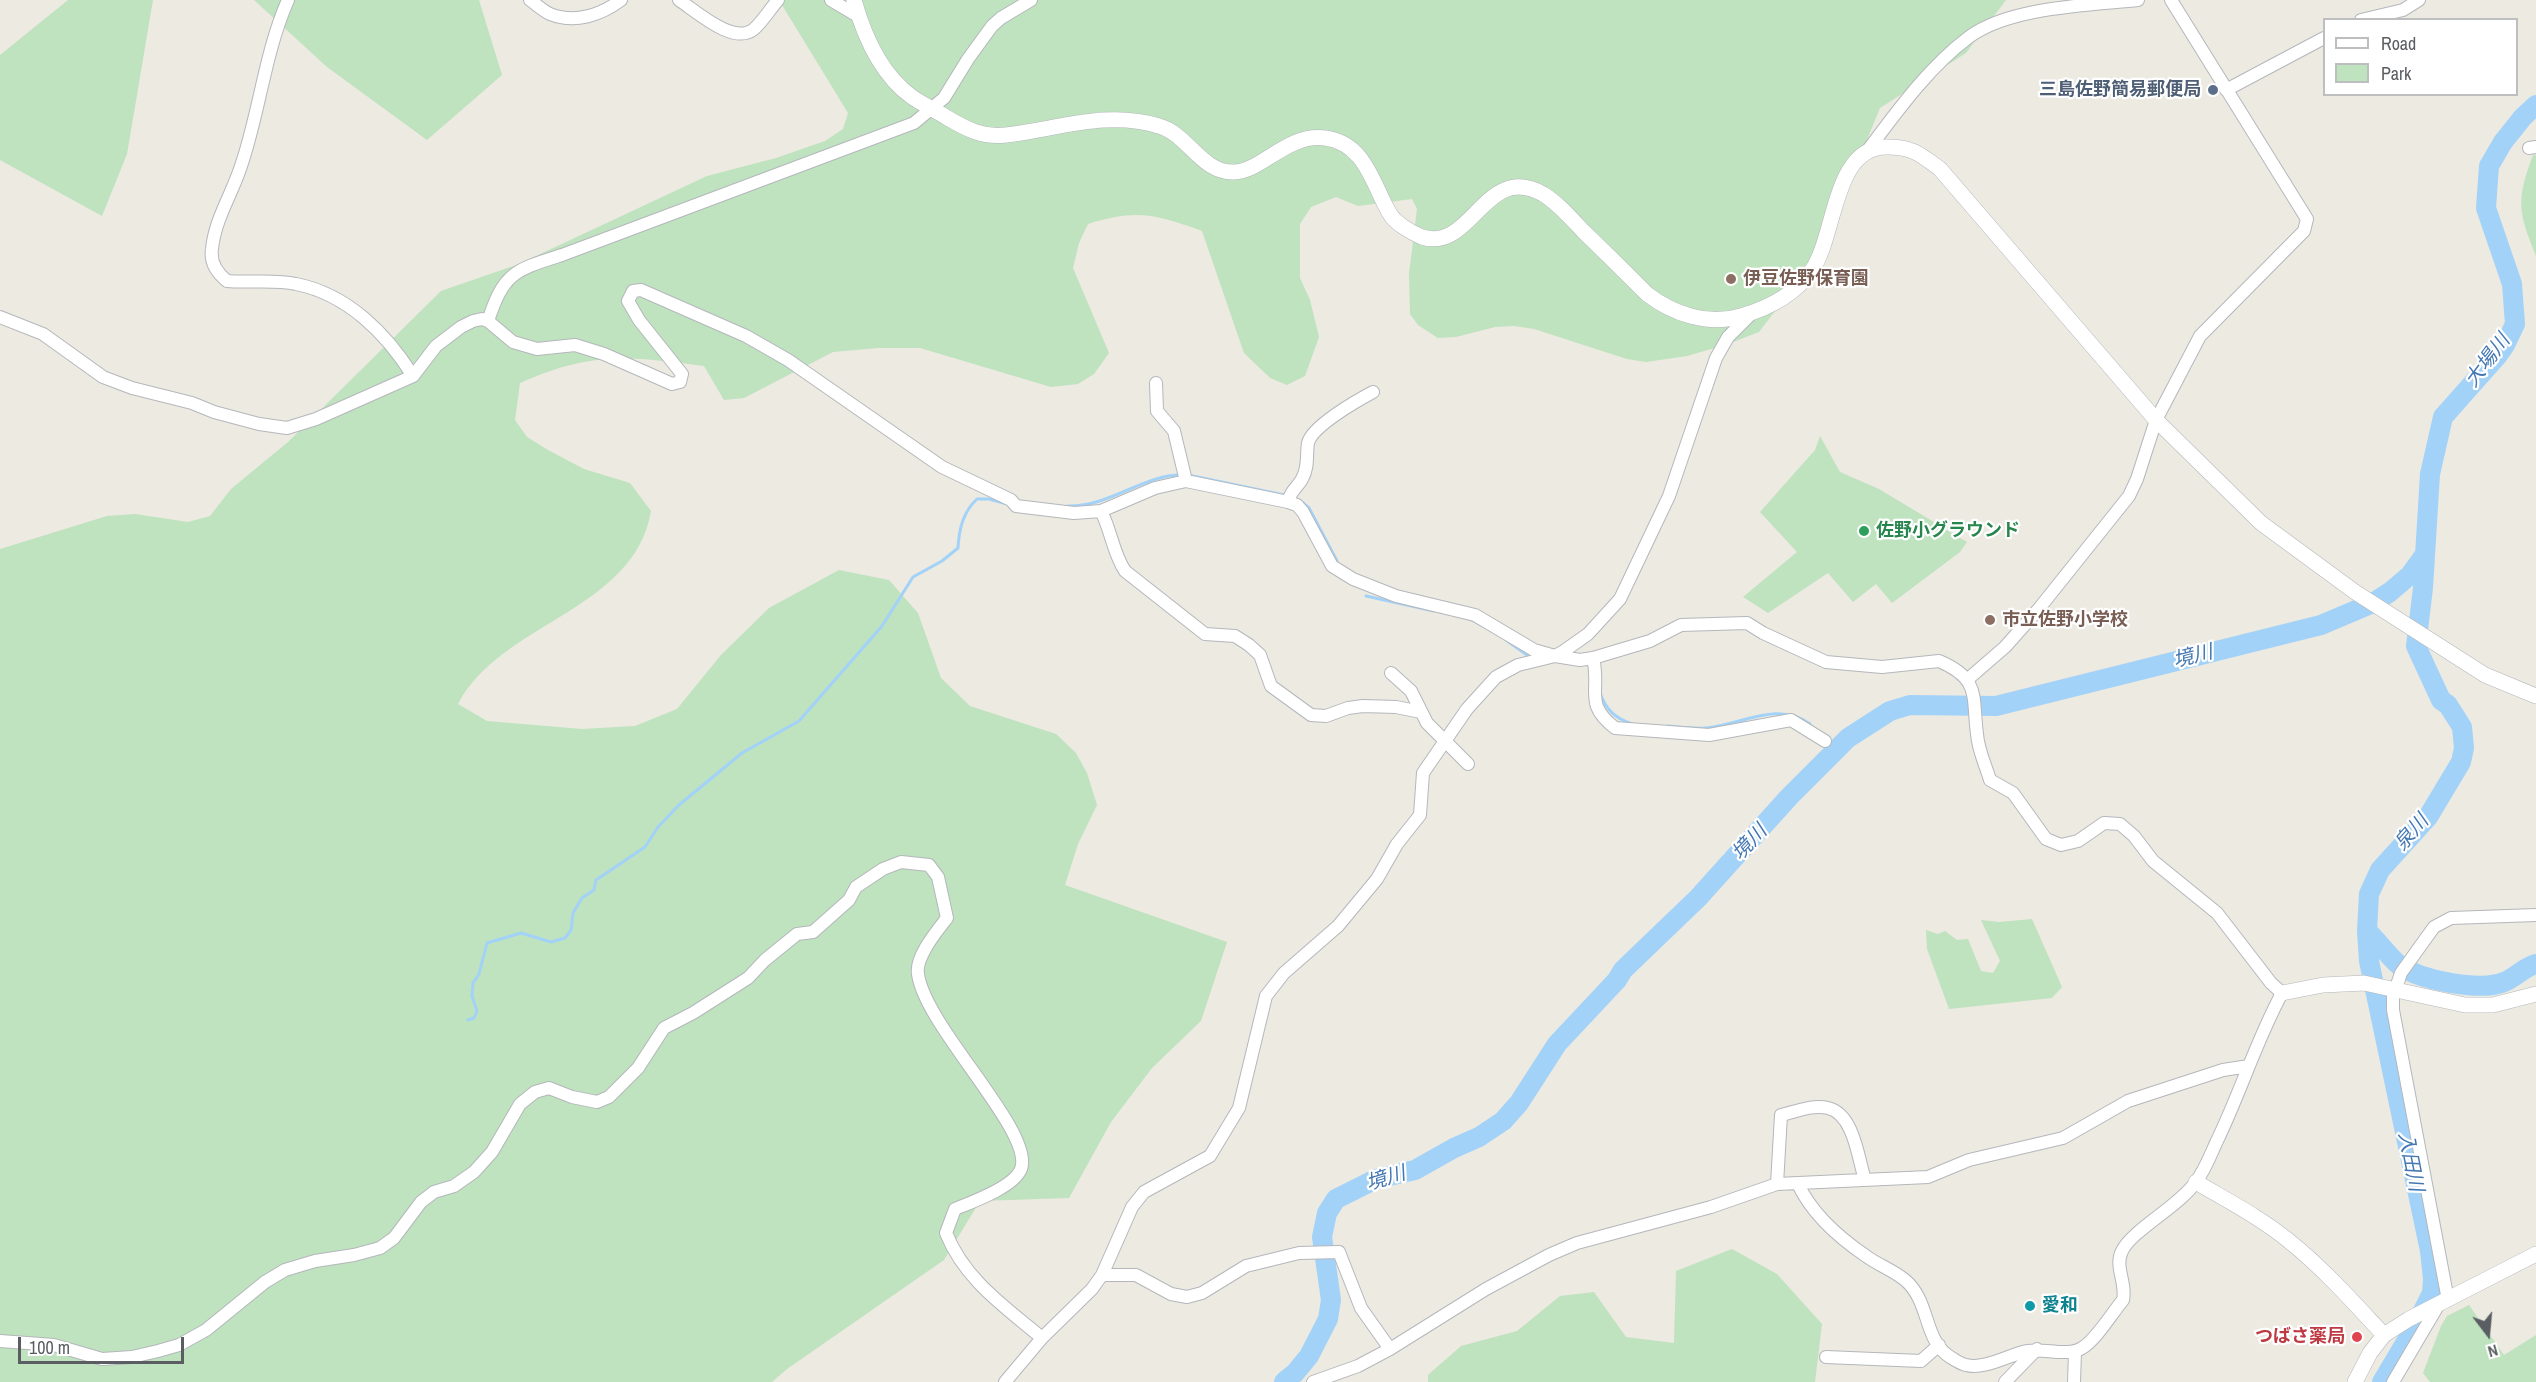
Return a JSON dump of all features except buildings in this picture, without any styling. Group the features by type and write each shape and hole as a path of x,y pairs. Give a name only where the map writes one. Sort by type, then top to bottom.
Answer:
{"street":[{"path":"288,0 278,24 242,165 221,209 211,250 213,263 226,281 295,283 330,295 361,314 389,342 413,376"},
{"path":"530,0 550,14 582,18 605,12 621,0"},
{"path":"680,0 726,32 740,33 752,30 778,0"},
{"path":"831,0 858,16"},
{"path":"854,0 868,40 894,81 912,96 968,130 985,135 1005,136 1114,119 1159,126 1173,132 1204,161 1220,170 1234,172 1247,169 1292,143 1309,138 1326,138 1344,145 1358,155 1369,170 1391,217 1423,237 1438,238 1450,234 1461,228 1490,197 1506,189 1524,187 1542,193 1559,206 1647,294 1662,305 1680,314 1704,318 1733,318 1752,313 1785,297 1814,268 1848,169 1868,150 1908,97 1970,36 2011,17 2051,8 2138,0"},
{"path":"488,321 501,289 509,278 525,267 914,123 944,98 992,26 1031,0"},
{"path":"2036,0 2051,8"},
{"path":"1971,685 2037,611 2129,495 2137,479 2156,420 2200,336 2304,231 2307,219 2171,0"},
{"path":"2369,18 2403,10 2419,0"},
{"path":"2226,90 2323,39"},
{"path":"1868,150 1884,147 1916,150 1940,170 2156,420 2261,523 2355,592 2442,648 2485,675 2536,696"},
{"path":"0,316 43,334 103,377 132,388 192,403 214,412 259,424 287,428 316,419 413,376 436,346 461,327 482,319 488,321 513,342 537,349 575,345 604,354 672,384 680,382 682,374 639,320 628,301 633,291 641,290 746,336 942,467 1014,503 1074,513 1101,511 1185,477 1289,498 1304,512 1332,566 1353,579 1396,596 1475,615 1534,650 1555,656 1580,660 1593,658 1650,640 1681,626 1747,623 1763,633 1826,662 1882,667 1940,661 1971,685 1977,736 1990,780 2013,793 2046,839 2061,844 2078,841 2104,823 2121,824 2153,861 2217,913 2271,983 2282,993"},
{"path":"1005,1382 1042,1338 1102,1275 1132,1207 1144,1192 1210,1156 1239,1108 1266,996 1284,973 1338,926 1377,879 1397,844 1420,815 1423,773 1467,709 1496,677 1518,665 1555,656 1588,634 1620,599 1669,496 1716,358 1728,337 1752,313"},
{"path":"1156,383 1157,411 1174,431 1185,477"},
{"path":"1289,498 1302,479 1307,464 1308,441 1350,404 1373,392"},
{"path":"1101,511 1113,536 1119,562 1125,571 1205,634 1235,636 1249,645 1260,655 1271,686 1311,715 1326,716 1348,708 1364,706 1396,706 1420,712"},
{"path":"1593,658 1596,708 1603,719 1615,728 1709,735 1791,720 1824,741"},
{"path":"1391,673 1411,691 1427,723 1468,764"},
{"path":"0,1341 54,1345 102,1359 132,1357 158,1351 180,1345 206,1330 265,1282 285,1270 315,1261 380,1248 394,1238 421,1203 434,1192 454,1186 474,1172 492,1152 520,1104 535,1092 549,1088 572,1097 597,1102 609,1097 638,1068 664,1028 693,1013 748,978 796,934 813,932 849,900 856,887 883,869 901,862 918,862 929,865 938,877 947,918 928,943 917,972 927,1001 952,1044 1008,1121 1016,1136 1022,1162 1020,1172 994,1193 955,1209 946,1233 954,1254 974,1280 1042,1338"},
{"path":"2393,1382 2443,1302 2390,988 2434,927 2451,918 2536,915"},
{"path":"2282,993 2323,984 2364,983 2465,1005 2493,1005 2536,994"},
{"path":"1798,1184 1807,1203 1827,1225 1867,1257 1896,1273 1913,1286 1922,1300 1939,1345 1946,1354 1967,1366 1986,1364 2015,1353 2037,1349 2075,1352 2085,1346 2123,1300 2125,1292 2119,1267 2122,1249 2187,1194 2196,1182 2232,1109 2282,993"},
{"path":"1313,1382 1358,1366 1390,1349 1486,1289 1577,1243 1711,1207 1777,1184 1928,1177 1969,1160 2063,1138 2128,1101 2223,1070 2249,1066"},
{"path":"1777,1184 1781,1115 1807,1108 1827,1107 1840,1114 1848,1125 1865,1180"},
{"path":"2196,1182 2253,1216 2289,1241 2331,1279 2384,1335"},
{"path":"1102,1275 1136,1275 1171,1294 1187,1297 1202,1293 1246,1266 1299,1253 1339,1252 1361,1308 1390,1349"},
{"path":"2355,1382 2370,1353 2384,1335 2409,1319 2536,1254"},
{"path":"1826,1357 1921,1361 1939,1345"},
{"path":"2005,1382 2037,1349"},
{"path":"2074,1382 2075,1352"}],"green space":[{"path":"68,0 153,0 127,154 102,216 0,160 0,55"},
{"path":"254,0 479,0 502,75 427,140 327,67"},
{"path":"779,0 2006,0 1966,53 1880,108 1821,251 1759,332 1687,356 1646,362 1627,359 1534,329 1514,326 1495,327 1456,337 1438,338 1418,325 1410,314 1409,274 1417,209 1412,199 1358,206 1336,197 1311,207 1300,224 1300,278 1310,300 1319,337 1305,376 1287,385 1270,378 1244,353 1202,231 1158,217 1133,215 1088,224 1079,243 1073,268 1109,353 1094,374 1078,384 1051,387 920,348 878,348 833,352 744,398 724,400 704,366 654,360 590,361 568,365 520,383 515,420 527,437 584,469 630,483 651,511 640,545 620,572 594,594 504,653 478,676 458,704 487,721 582,729 635,726 677,709 721,655 769,608 839,570 889,580 918,613 941,678 970,706 1056,734 1076,753 1087,773 1097,805 1078,844 1065,885 1227,942 1201,1021 1152,1068 1111,1122 1069,1198 980,1201 944,1260 787,1369 772,1382 0,1382 0,549 107,516 135,514 188,522 210,516 231,489 288,442 441,291 519,264 707,176 776,158 825,141 843,129 848,113"},
{"path":"2533,155 2536,155 2536,256 2521,206 2524,184"},
{"name":"佐野小グラウンド","path":"1820,436 1840,472 1879,489 1967,542 1960,552 1892,603 1876,584 1853,602 1828,573 1768,613 1743,597 1797,552 1760,512 1815,450"},
{"path":"2032,919 2062,987 2052,998 1949,1009 1927,949 1926,930 1938,934 1945,931 1957,940 1968,939 1981,971 1993,973 2000,961 1981,920 1999,922"},
{"path":"1732,1249 1777,1274 1822,1324 1815,1382 1428,1382 1428,1375 1461,1346 1517,1331 1560,1296 1594,1292 1626,1337 1674,1343 1676,1271"},
{"path":"2469,1305 2504,1355 2536,1335 2536,1382 2430,1382 2423,1373 2441,1326 2447,1316"}],"waterway":[{"name":"泉川","path":"2382,1382 2432,1293 2433,1279 2430,1251 2369,961 2367,931 2369,894 2380,870 2428,817 2461,762 2464,748 2462,727 2448,705 2441,700 2416,646 2423,588 2430,474 2443,417 2498,355 2515,324 2512,284 2486,208 2489,166 2503,142 2536,105"},
{"path":"1068,506 1098,501 1154,480 1182,475"},
{"path":"1188,475 1284,495"},
{"path":"468,1020 474,1018 477,1011 472,996 473,983 479,974 487,943 521,933 551,942 565,938 571,930 573,913 582,898 594,890 596,880 645,847 658,827 679,805 742,753 799,721 882,626 913,577 942,561 958,548 963,521 968,509 977,499 989,499 1007,504"},
{"path":"1302,502 1309,508 1337,561"},
{"name":"境川","path":"1284,1382 1309,1356 1328,1319 1331,1300 1322,1237 1327,1213 1336,1199 1376,1179 1415,1170 1479,1137 1503,1121 1519,1103 1557,1044 1617,980 1623,970 1698,898 1789,797 1848,738 1890,711 1910,705 1996,706 2321,625 2373,603 2390,592 2410,575 2423,557"},
{"path":"1366,596 1434,611"},
{"path":"1470,619 1483,626"},
{"path":"1506,640 1527,655"},
{"path":"1600,693 1612,713 1632,724"},
{"path":"1668,726 1706,728 1772,714 1798,717 1810,724"},
{"name":"泉川","path":"2367,931 2399,965 2435,980 2450,983 2494,985 2536,964"}],"place":[{"name":"三島佐野簡易郵便局","path":"2213,90"},
{"name":"伊豆佐野保育園","path":"1731,279"},
{"name":"佐野小グラウンド","path":"1864,531"},
{"name":"市立佐野小学校","path":"1990,620"},
{"name":"愛和","path":"2030,1306"},
{"name":"つばさ薬局","path":"2357,1337"}],"water label":[{"name":"大場川","path":"2488,361"},
{"name":"入田川","path":"2410,1162"}]}
